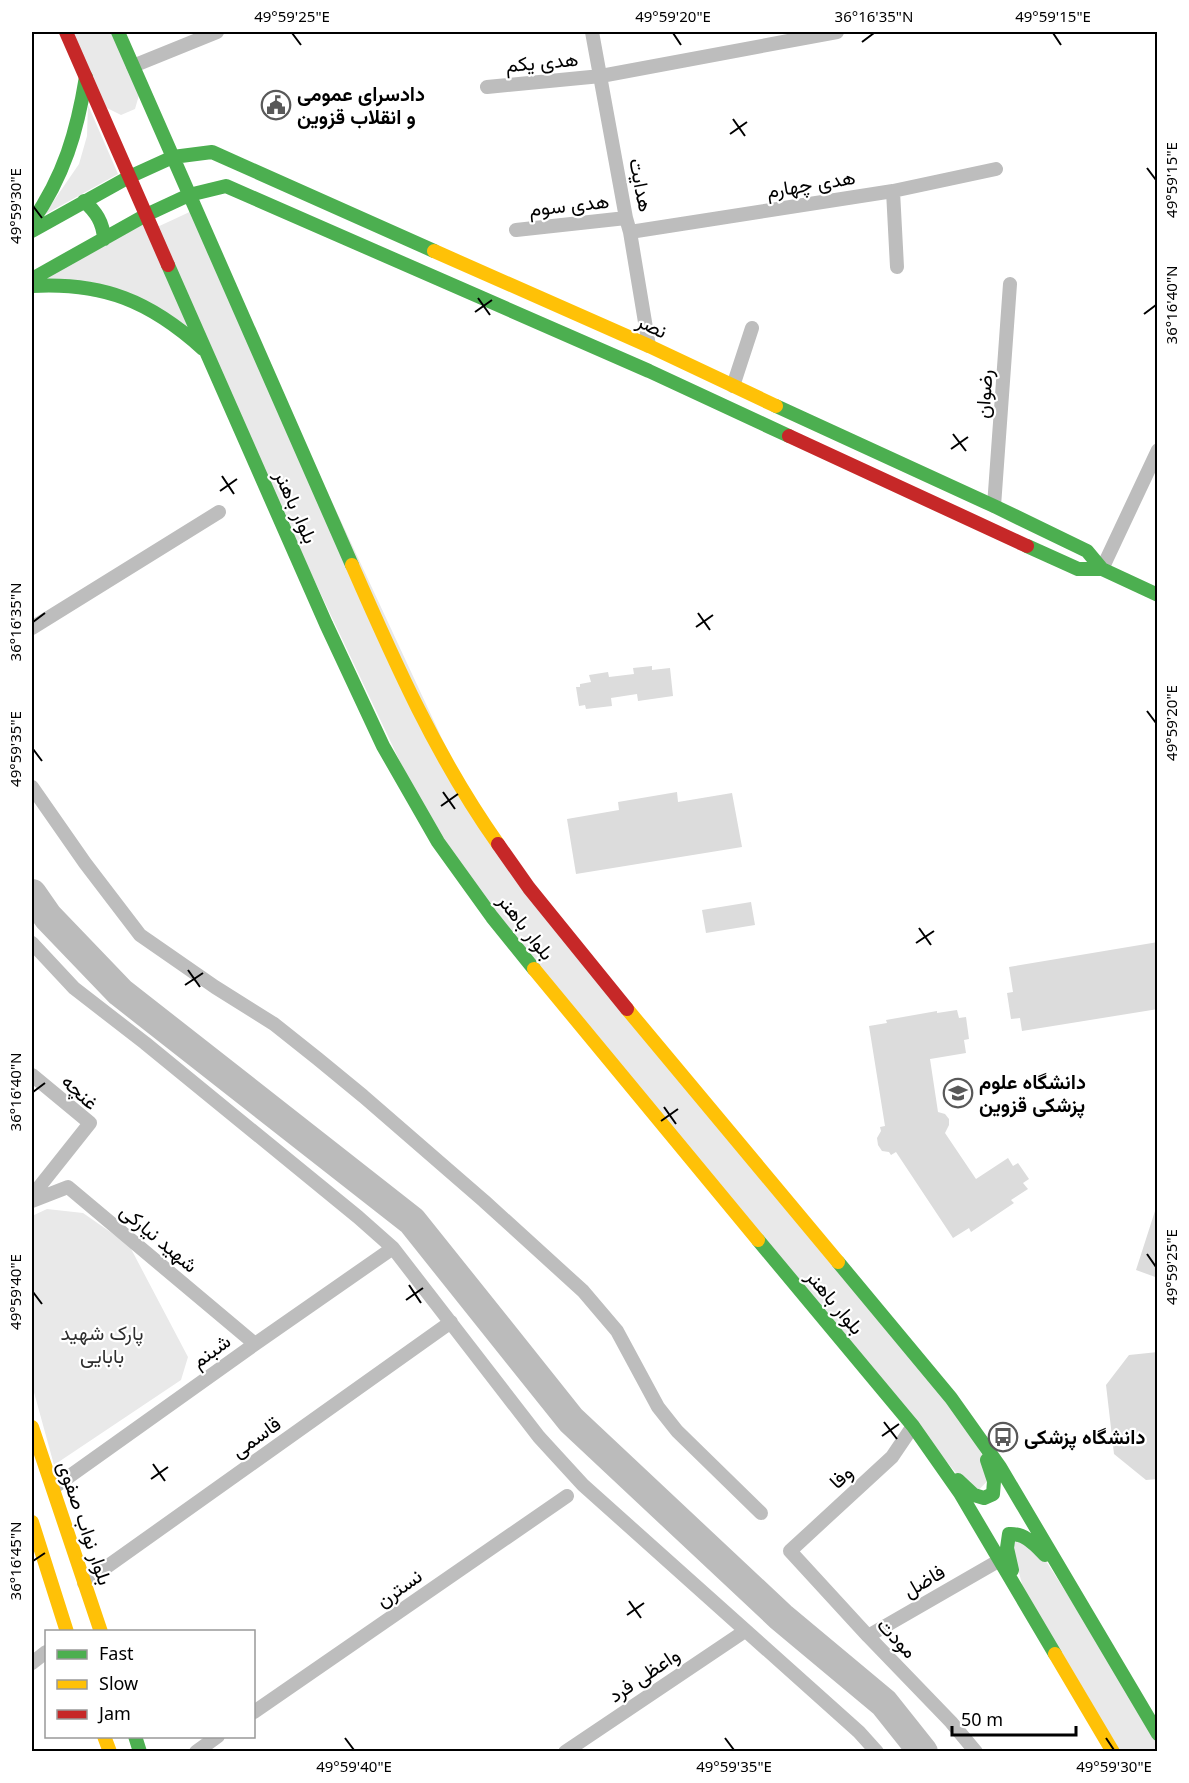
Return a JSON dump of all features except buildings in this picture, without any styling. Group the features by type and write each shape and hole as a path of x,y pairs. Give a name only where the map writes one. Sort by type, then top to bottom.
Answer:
{"main road":[{"name":"بلوار باهنر","path":"66,32 326,624 383,746 438,842 492,917 549,988 913,1426 960,1493 1113,1752"},
{"name":"بلوار باهنر","path":"118,32 378,625 425,724 478,816 578,949 943,1388 1000,1467 1158,1734"},
{"path":"32,222 45,204 67,162 77,129 86,76"},
{"name":"نصر","path":"32,231 129,177 173,157 212,152 649,346 994,506 1087,551 1102,569"},
{"name":"نصر","path":"32,279 146,215 189,195 226,186 649,371 1078,569 1102,569 1158,595"},
{"path":"84,201 100,217 104,227 104,239"},
{"path":"32,286 71,285 96,288 121,296 168,319 185,331 207,352"},
{"path":"932,1453 974,1496 984,1498 993,1494 993,1475 970,1425"},
{"name":"بلوار نواب صفوی","path":"32,1427 100,1630"},
{"path":"32,1522 66,1630"},
{"path":"1028,1607 1009,1559 1007,1540 1009,1534 1016,1533 1025,1537 1069,1584"},
{"path":"104,1738 110,1752"}],"street":[{"path":"133,66 217,32"},
{"name":"هدایت","path":"592,32 649,346"},
{"name":"هدی یکم","path":"487,87 601,76 837,32"},
{"name":"هدی چهارم","path":"628,225 893,191 996,169"},
{"path":"893,191 897,267"},
{"name":"هدی سوم","path":"516,230 628,225"},
{"name":"رضوان","path":"994,506 1010,284"},
{"path":"733,386 752,328"},
{"path":"1102,569 1158,450"},
{"path":"32,628 219,513"},
{"path":"32,787 85,863 140,935 283,1031 363,1096 467,1186 583,1292 617,1331 658,1407 677,1431 761,1513"},
{"path":"32,943 74,988 145,1043 393,1248 539,1437 583,1485 859,1732 877,1752"},
{"name":"غنچه","path":"32,1075 90,1123 32,1196"},
{"name":"شهید نیارکی","path":"32,1201 68,1187 255,1344"},
{"name":"شبنم","path":"53,1488 393,1248"},
{"name":"قاسمی","path":"84,1583 451,1322"},
{"name":"وفا","path":"790,1551 892,1457 913,1426"},
{"name":"نسترن","path":"255,1711 567,1496"},
{"name":"مودت","path":"790,1551 951,1722 976,1752"},
{"name":"فاضل","path":"868,1636 1000,1560"},
{"name":"واعظی فرد","path":"565,1752 745,1631"},
{"path":"32,1663 45,1653"},
{"path":"196,1752 217,1738"}],"green space":[{"path":"66,32 118,32 139,95 135,109 121,115 107,108"},
{"path":"88,105 118,174 44,215 79,164 87,136"},
{"path":"196,209 478,816 951,1398 993,1475 974,1495 438,842 207,353 143,305 32,286 146,215 153,229"},
{"name":"پارک شهید بابایی","path":"47,1209 83,1213 129,1245 188,1357 181,1380 54,1465 32,1385 32,1216"},
{"path":"1009,1534 1037,1547 1157,1734 1157,1751 1113,1751 1028,1607"}],"waterway":[{"path":"32,894 48,917 120,992 412,1221 571,1420 781,1617 884,1703 923,1752"}],"traffic: fast":[{"path":"118,32 352,565"},
{"path":"32,222 53,188 68,153 86,77"},
{"path":"32,231 129,177 173,157 212,152 434,251"},
{"path":"32,279 146,215 189,195 226,186 649,371 789,436"},
{"path":"84,201 98,218 104,239"},
{"path":"168,265 326,624 383,746 438,842 492,917 534,969"},
{"path":"32,286 81,287 124,298 164,318 203,349"},
{"path":"776,406 1087,551 1102,569"},
{"path":"1027,546 1078,569 1102,569 1158,595"},
{"path":"758,1240 913,1426 960,1493 1055,1654"},
{"path":"838,1262 951,1398 1000,1467 1158,1734"},
{"path":"958,1480 974,1495 984,1498 993,1494 994,1481 987,1460"},
{"path":"1012,1570 1007,1548 1009,1534 1020,1535 1045,1555"},
{"path":"136,1738 140,1752"}],"traffic: slow":[{"path":"434,251 649,346 776,406"},
{"path":"352,565 436,743 455,778 498,844"},
{"path":"534,969 758,1240"},
{"path":"627,1009 838,1262"},
{"path":"32,1427 100,1630"},
{"path":"32,1522 66,1630"},
{"path":"1055,1654 1113,1752"},
{"path":"105,1738 110,1752"}],"traffic: jam":[{"path":"66,32 168,265"},
{"path":"789,436 1027,546"},
{"path":"498,844 529,888 627,1009"}],"place":[{"name":"دادسرای عمومی و انقلاب قزوین","path":"276,105"},
{"name":"دانشگاه علوم پزشکی قزوین","path":"958,1093"},
{"name":"دانشگاه پزشکی","path":"1003,1437"}]}
